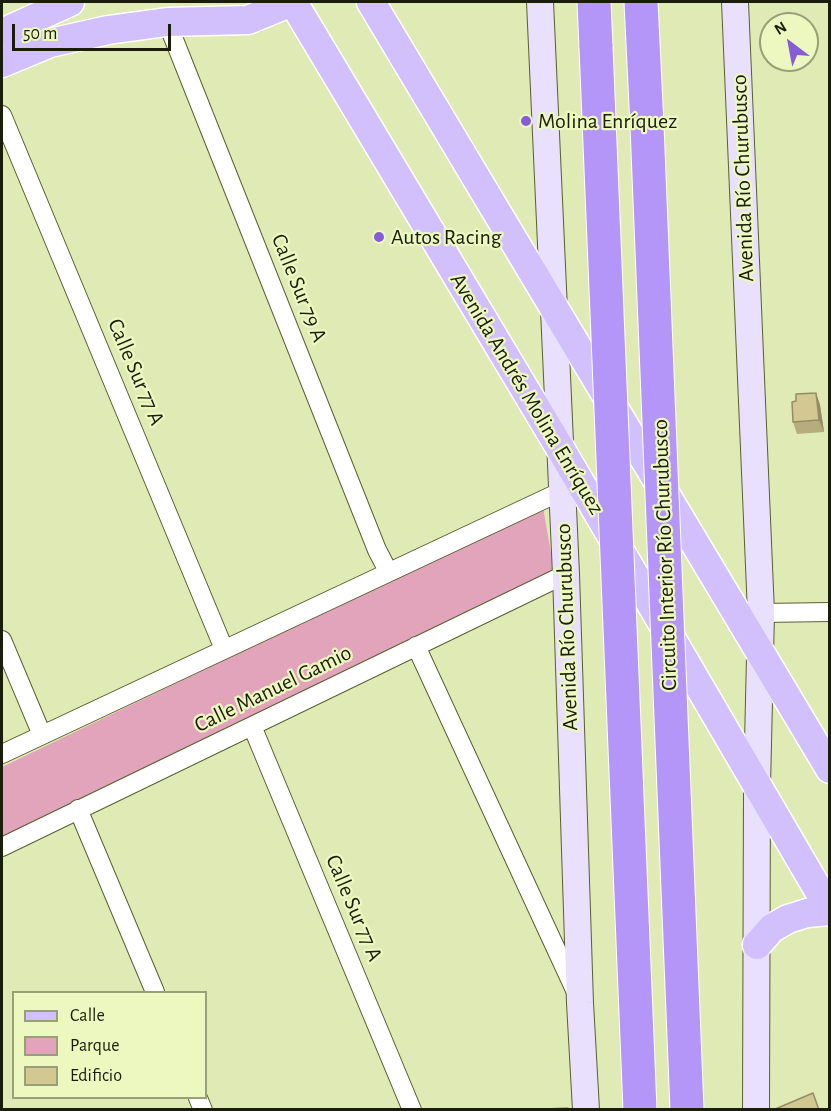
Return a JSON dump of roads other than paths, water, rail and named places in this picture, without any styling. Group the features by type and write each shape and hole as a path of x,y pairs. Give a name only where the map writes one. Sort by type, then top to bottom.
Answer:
{"highway":[{"name":"Circuito Interior Río Churubusco","path":"594,2 640,1110"},
{"name":"Circuito Interior Río Churubusco","path":"642,2 687,1110"}],"main road":[{"path":"2,33 70,2"},
{"path":"2,63 50,43 108,30 167,22 248,20 293,2"},
{"name":"Avenida Andrés Molina Enríquez","path":"293,2 560,448 830,910"},
{"path":"371,2 830,769"},
{"name":"Avenida Río Churubusco","path":"540,2 566,574 580,1003 586,1110"},
{"name":"Avenida Río Churubusco","path":"735,2 761,613 756,1110"},
{"path":"757,945 772,928 788,919 807,913 830,910"}],"street":[{"name":"Calle Sur 79 A","path":"167,22 377,550 388,571"},
{"name":"Calle Sur 77 A","path":"2,115 224,649"},
{"path":"2,754 562,491"},
{"name":"Calle Manuel Gamio","path":"2,847 566,574"},
{"path":"761,613 830,612"},
{"path":"2,640 42,735"},
{"path":"416,646 580,1003"},
{"name":"Calle Sur 77 A","path":"252,726 412,1110"},
{"path":"78,810 154,991"}],"place":[{"name":"Molina Enríquez","path":"526,121"},
{"name":"Autos Racing","path":"379,237"}]}
